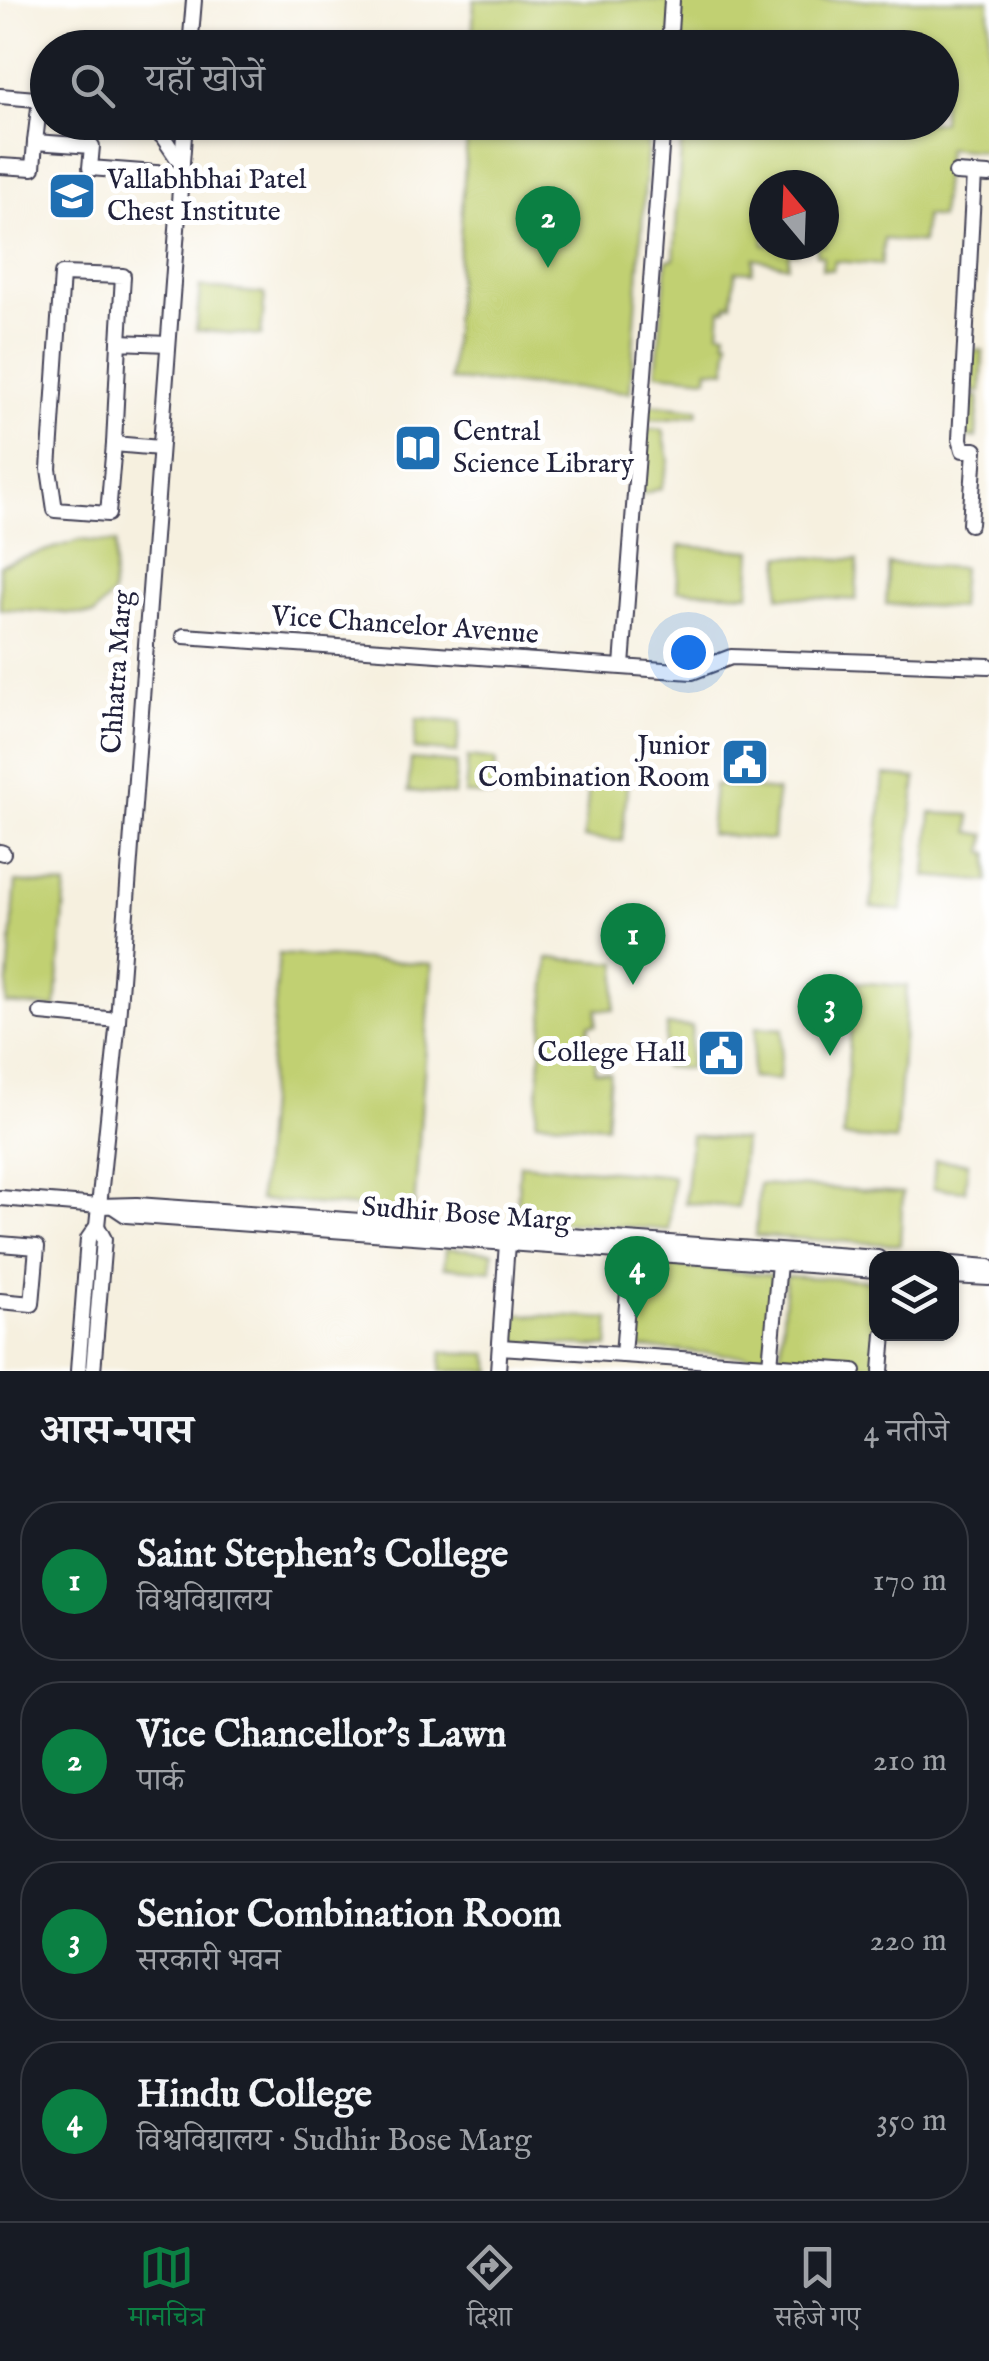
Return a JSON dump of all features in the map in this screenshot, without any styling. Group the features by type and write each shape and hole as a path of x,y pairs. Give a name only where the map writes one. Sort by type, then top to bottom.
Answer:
{"street":[{"path":"192,30 194,0"},
{"path":"670,30 672,0"},
{"path":"0,96 30,98"},
{"path":"165,140 182,171"},
{"name":"Chhatra Marg","path":"78,1371 88,1239 107,1206 184,140"},
{"path":"622,666 662,140"},
{"path":"0,166 33,168 35,142 92,146 90,168 182,171"},
{"path":"956,173 981,175 960,439 963,450 975,450 968,524 989,525"},
{"path":"62,274 122,276 114,444 108,514 56,510 49,469 62,274"},
{"path":"120,342 168,344"},
{"path":"114,444 160,448"},
{"name":"Vice Chancelor Avenue","path":"184,636 695,671 731,657 989,666"},
{"path":"41,1013 118,1020"},
{"name":"Sudhir Bose Marg","path":"0,1198 869,1257"},
{"name":"Sudhir Bose Marg","path":"107,1206 126,1215 506,1248 869,1270"},
{"name":"Chhatra Marg","path":"93,1371 104,1239 97,1226"},
{"path":"0,1244 37,1247 32,1304 0,1301"},
{"path":"498,1371 506,1248"},
{"path":"623,1355 631,1253"},
{"path":"770,1365 778,1263"},
{"path":"959,1265 989,1267"},
{"path":"959,1276 989,1278"},
{"path":"882,1371 884,1341"},
{"path":"500,1347 854,1371"}],"green space":[{"path":"474,0 989,0 989,152 947,148 940,218 925,216 922,243 884,239 881,265 835,261 833,270 822,269 823,260 839,260 839,170 749,170 752,272 736,271 732,304 721,309 719,331 726,332 725,340 729,340 726,370 708,369 707,378 656,373 667,260 674,259 681,140 959,140 959,30 473,30"},
{"path":"467,140 648,140 630,392 450,380"},
{"path":"762,260 788,260 788,266"},
{"path":"200,287 265,294 261,336 196,330"},
{"path":"971,350 983,351 981,392 968,391"},
{"path":"966,396 979,397 976,438 963,437"},
{"path":"647,404 698,409 697,415 653,420 646,419"},
{"path":"644,428 663,430 669,461 661,488 640,495"},
{"path":"80,540 116,543 112,595 94,615 0,609 0,565"},
{"path":"680,546 752,551 749,594 677,590"},
{"path":"781,556 858,560 856,600 779,596"},
{"path":"888,564 962,568 959,608 886,604"},
{"path":"417,719 460,722 457,753 414,749"},
{"path":"468,757 496,760 493,796 465,794"},
{"path":"411,759 457,763 454,795 408,791"},
{"path":"590,773 628,777 622,841 584,838"},
{"path":"884,775 916,778 902,911 871,907"},
{"path":"714,785 777,791 773,840 710,834"},
{"path":"931,813 970,815 970,832 986,835 984,852 989,853 989,882 926,876"},
{"path":"16,882 66,886 56,1008 6,1004"},
{"path":"279,954 432,964 414,1211 259,1200"},
{"path":"548,958 618,963 614,1010 597,1009 596,1025 589,1025 587,1052 596,1053 595,1071 610,1073 606,1126 536,1121"},
{"path":"854,982 907,986 896,1141 843,1137"},
{"path":"667,1025 692,1027 689,1069 663,1067"},
{"path":"756,1027 783,1029 779,1080 751,1078"},
{"path":"691,1135 744,1140 738,1207 685,1203"},
{"path":"935,1160 968,1163 965,1191 933,1188"},
{"path":"520,1164 673,1176 669,1230 516,1219"},
{"path":"759,1184 903,1193 900,1245 756,1236"},
{"path":"446,1248 493,1252 491,1271 444,1267"},
{"path":"636,1263 774,1275 767,1354 757,1357 630,1347"},
{"path":"786,1276 869,1281 869,1341 876,1341 876,1366 780,1359"},
{"path":"510,1314 610,1319 608,1347 509,1342"},
{"path":"442,1352 488,1354 492,1371 441,1371"}],"place":[{"name":"Vallabhbhai Patel Chest Institute","path":"72,196"},
{"name":"Vice Chancellor's Lawn","path":"548,268"},
{"name":"Central Science Library","path":"418,448"},
{"name":"Junior Combination Room","path":"745,762"},
{"name":"Saint Stephen's College","path":"633,985"},
{"name":"College Hall","path":"721,1053"},
{"name":"Senior Combination Room","path":"830,1056"},
{"name":"Hindu College","path":"637,1318"}]}
